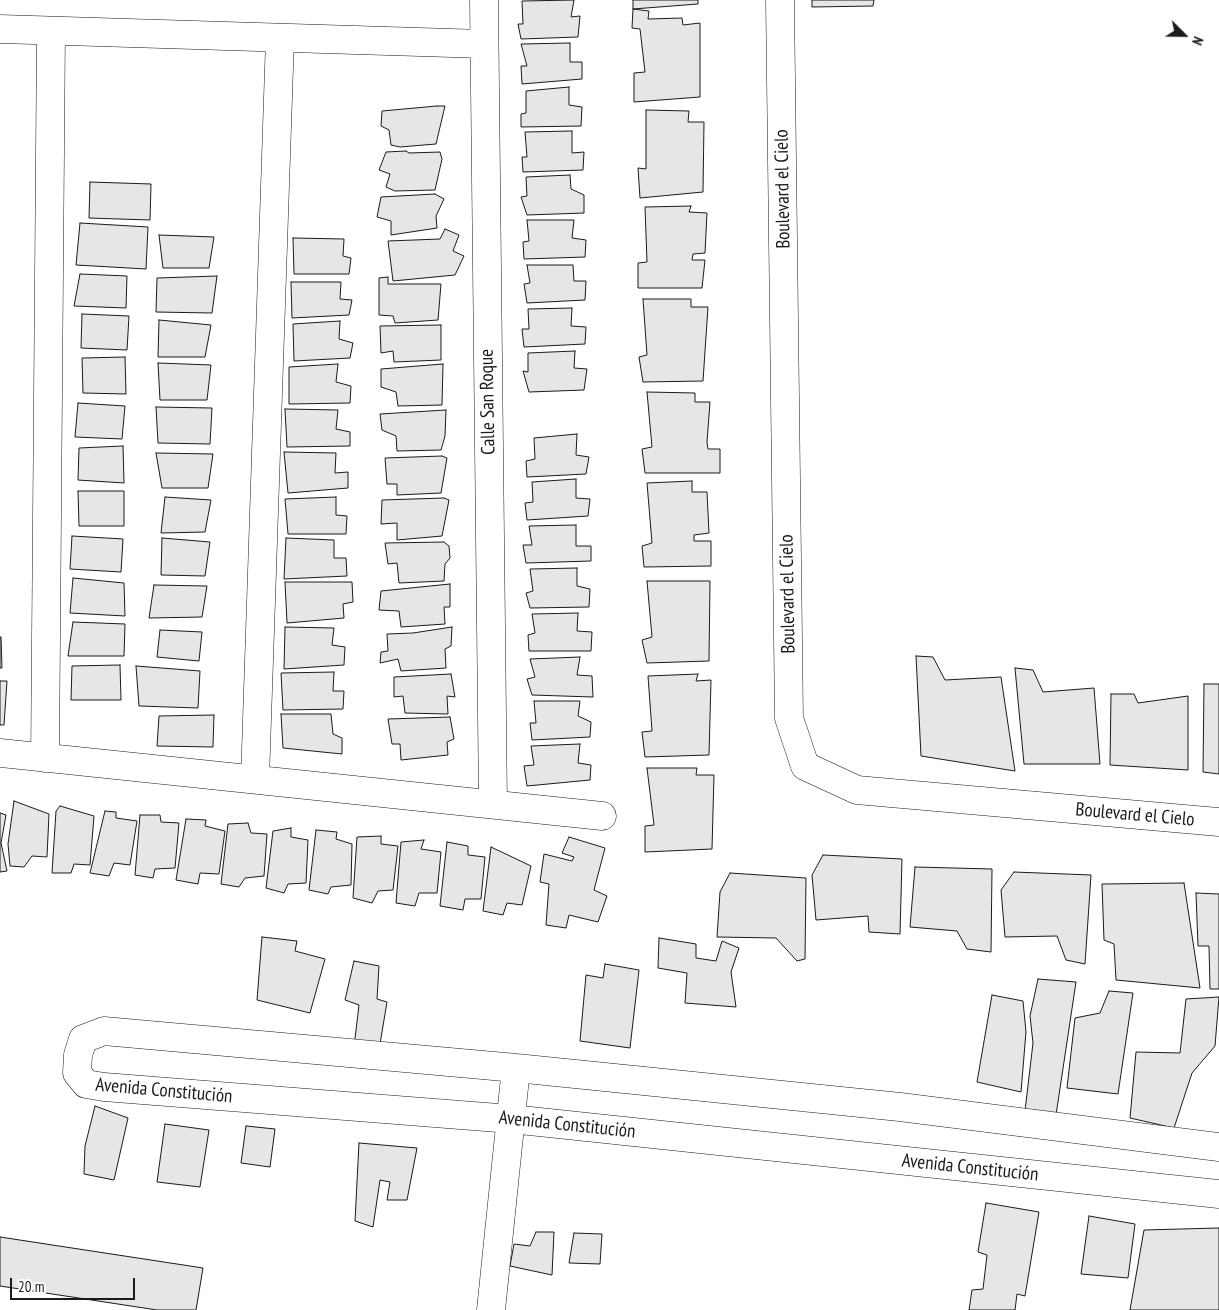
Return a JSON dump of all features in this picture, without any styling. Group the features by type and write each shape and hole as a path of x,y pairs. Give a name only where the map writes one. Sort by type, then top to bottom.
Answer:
{"street":[{"name":"Calle San Roque","path":"484,0 493,804"},
{"name":"Boulevard el Cielo","path":"780,0 790,718 805,766 857,790 1219,822"},
{"path":"0,29 484,44"},
{"path":"45,758 51,31"},
{"path":"255,779 280,38"},
{"path":"0,753 602,816"},
{"name":"Avenida Constitución","path":"1219,1146 900,1107 516,1068 104,1031 83,1039 78,1055 77,1073 86,1084 511,1118 1219,1194"},
{"path":"491,1310 516,1068"}],"building":[{"path":"574,0 571,17 580,16 578,37 521,39 518,24 523,24 522,1"},
{"path":"633,0 698,0 698,4 633,9"},
{"path":"812,0 874,0 873,6 812,7"},
{"path":"633,9 649,11 648,19 682,18 683,25 700,23 700,97 634,102 634,73 645,72 640,29 632,28"},
{"path":"570,43 570,62 582,62 582,79 522,84 521,66 527,66 521,44"},
{"path":"569,87 569,105 582,107 581,126 521,127 521,114 526,113 526,91"},
{"path":"445,106 436,144 400,147 391,145 389,130 381,126 382,111"},
{"path":"646,110 689,111 688,122 704,122 703,192 640,198 638,168 646,169"},
{"path":"572,131 572,153 584,152 583,170 523,172 522,157 527,157 525,132"},
{"path":"406,151 409,153 440,152 442,159 435,190 395,191 386,187 390,174 379,170 386,152"},
{"path":"570,175 571,189 584,195 584,213 527,215 521,197 527,196 526,177"},
{"path":"90,182 151,184 150,220 89,218"},
{"path":"435,194 444,199 436,216 437,228 391,235 391,221 377,217 381,197"},
{"path":"691,206 689,212 707,213 705,253 693,254 692,260 705,260 702,288 638,288 638,263 647,262 645,207"},
{"path":"527,220 574,220 572,238 586,240 585,257 524,259 523,242 529,241"},
{"path":"80,223 148,227 146,269 76,265"},
{"path":"445,229 459,235 453,251 464,256 455,275 393,281 388,241 440,239"},
{"path":"159,235 214,237 209,268 163,268"},
{"path":"293,238 344,239 343,256 351,258 349,274 294,274"},
{"path":"527,265 573,265 574,281 586,281 585,300 527,303 524,284 530,283"},
{"path":"80,274 127,276 126,308 74,306"},
{"path":"217,276 212,313 156,312 157,278"},
{"path":"388,277 388,284 441,284 438,320 395,323 393,316 379,315 379,278"},
{"path":"291,282 341,282 340,299 352,300 349,315 292,318"},
{"path":"643,299 691,299 691,307 708,307 703,381 643,382 639,357 647,355"},
{"path":"572,308 571,326 586,327 585,344 524,347 522,329 529,329 528,309"},
{"path":"82,314 129,316 127,350 81,348"},
{"path":"159,320 211,325 205,357 158,357"},
{"path":"340,321 339,339 353,343 350,358 294,361 293,324"},
{"path":"441,325 441,360 394,362 393,351 381,353 380,326"},
{"path":"575,351 574,368 587,369 584,390 529,392 523,371 528,372 528,353"},
{"path":"125,357 126,394 83,393 82,358"},
{"path":"158,363 211,365 207,400 160,400"},
{"path":"338,364 336,382 351,386 350,403 289,404 289,367"},
{"path":"443,364 442,405 398,406 396,392 381,387 381,369"},
{"path":"647,392 695,393 695,402 710,402 707,442 708,449 720,449 720,473 645,473 642,449 652,447"},
{"path":"78,403 125,406 122,439 75,437"},
{"path":"156,407 212,408 210,444 158,443"},
{"path":"285,409 338,410 336,429 350,432 350,446 287,447"},
{"path":"446,410 445,436 441,450 397,451 396,436 382,430 380,414"},
{"path":"577,434 576,455 589,457 586,474 527,477 526,461 535,459 534,438"},
{"path":"123,446 124,483 78,480 79,448"},
{"path":"284,452 336,453 335,473 348,472 348,488 288,493"},
{"path":"156,453 213,454 208,488 162,488"},
{"path":"442,456 447,458 441,493 397,495 397,484 387,484 385,458"},
{"path":"576,479 576,498 590,499 588,516 527,520 525,503 533,502 532,482"},
{"path":"692,481 692,492 707,492 709,533 694,535 694,541 711,541 711,566 644,567 642,546 652,543 647,483"},
{"path":"78,491 124,491 124,526 79,526"},
{"path":"165,497 211,500 205,532 161,533"},
{"path":"336,497 336,515 347,516 346,534 288,534 285,499"},
{"path":"444,498 449,500 442,536 397,540 397,523 381,524 382,500"},
{"path":"576,525 576,546 591,546 591,561 526,563 523,545 532,545 529,526"},
{"path":"72,536 123,539 121,572 70,569"},
{"path":"162,538 210,542 205,576 161,575"},
{"path":"286,538 334,540 334,558 346,558 347,576 284,579"},
{"path":"444,542 449,546 450,558 445,564 444,581 399,583 397,563 388,564 385,543"},
{"path":"577,568 577,586 590,589 589,607 530,608 526,593 533,591 530,569"},
{"path":"73,578 124,583 125,616 70,613"},
{"path":"647,581 710,581 709,661 647,663 642,640 652,637"},
{"path":"285,582 352,582 353,602 343,604 344,618 287,623"},
{"path":"450,584 450,607 444,607 445,624 401,627 399,611 379,610 381,591"},
{"path":"154,585 207,586 202,617 149,618"},
{"path":"578,613 577,631 592,632 591,651 529,651 528,635 535,633 532,614"},
{"path":"73,622 125,624 124,656 68,656"},
{"path":"285,627 334,628 332,645 345,647 344,665 284,669"},
{"path":"452,627 451,646 445,649 446,668 401,671 398,659 380,663 381,652 388,651 387,634 413,633"},
{"path":"160,630 202,632 199,661 157,657"},
{"path":"1,637 2,668 0,668"},
{"path":"916,656 933,657 945,680 1001,677 1015,771 921,756"},
{"path":"580,657 577,675 592,676 593,697 532,695 527,679 535,677 530,659"},
{"path":"120,665 121,700 71,700 72,666"},
{"path":"136,666 200,671 198,708 139,706"},
{"path":"1015,668 1033,670 1043,692 1094,688 1100,764 1024,764"},
{"path":"334,672 333,691 344,691 343,709 283,710 281,673"},
{"path":"451,674 455,697 447,696 448,714 405,713 403,696 394,697 394,677"},
{"path":"698,674 696,681 711,680 709,755 645,757 642,732 652,731 648,676"},
{"path":"0,681 7,681 4,725 0,725"},
{"path":"1204,684 1219,684 1219,774 1203,772"},
{"path":"1111,694 1134,694 1138,703 1188,696 1188,770 1110,765"},
{"path":"534,701 580,701 578,716 591,722 590,737 532,740 530,723 536,723"},
{"path":"281,714 331,714 333,734 342,738 342,754 283,748"},
{"path":"214,715 213,747 157,746 159,716"},
{"path":"450,717 454,739 447,742 448,755 401,760 400,744 392,744 388,719"},
{"path":"580,744 578,763 591,765 590,780 527,786 524,766 534,765 531,746"},
{"path":"647,768 697,768 696,775 714,775 712,849 645,852 645,826 654,825"},
{"path":"14,801 49,814 47,857 32,856 24,867 10,866 8,844"},
{"path":"60,806 94,816 90,865 74,864 71,873 52,873 56,811"},
{"path":"105,811 116,812 116,818 137,821 130,865 114,863 109,876 90,873"},
{"path":"0,813 6,815 1,843 7,871 0,872"},
{"path":"140,815 160,815 161,822 179,823 175,868 155,869 153,878 135,875"},
{"path":"186,819 206,820 205,826 225,831 219,874 200,873 198,884 176,880"},
{"path":"248,823 251,833 267,834 264,876 245,878 239,887 221,884 228,824"},
{"path":"291,828 291,837 308,840 306,883 288,884 284,893 266,888 273,831"},
{"path":"316,830 337,832 336,839 352,844 351,885 331,887 328,894 309,890"},
{"path":"381,836 381,844 398,846 393,890 378,891 372,903 353,898 357,837"},
{"path":"569,837 605,848 594,890 607,896 598,922 569,915 566,928 546,925 549,884 540,882 544,854 572,861 574,857 562,853"},
{"path":"424,840 421,849 441,852 437,893 419,893 415,906 396,903 401,842"},
{"path":"447,842 468,846 468,855 485,857 481,899 465,899 463,910 440,906"},
{"path":"491,847 531,866 522,905 507,903 503,915 483,911"},
{"path":"823,855 902,859 900,934 869,932 868,916 816,920 812,875"},
{"path":"915,867 992,869 991,952 967,949 957,931 910,927"},
{"path":"1014,872 1091,875 1085,964 1066,960 1057,936 1005,937 1001,890"},
{"path":"730,873 806,878 805,959 797,961 776,938 717,937 720,892"},
{"path":"1184,883 1200,988 1116,980 1114,944 1104,940 1102,884"},
{"path":"1196,893 1219,894 1219,989 1210,989 1209,946 1198,946"},
{"path":"262,937 297,941 295,951 325,959 310,1013 257,1000"},
{"path":"659,938 696,944 696,958 716,961 722,941 739,948 731,972 736,1007 685,1003 687,973 658,968"},
{"path":"354,961 379,966 377,999 387,1002 378,1056 354,1047 359,1005 345,1000"},
{"path":"605,964 639,970 630,1048 580,1041 586,975 603,978"},
{"path":"1038,979 1076,982 1056,1115 1025,1111 1033,1043 1030,1016"},
{"path":"1109,991 1133,993 1118,1094 1067,1088 1075,1018 1100,1013"},
{"path":"992,995 1023,1001 1026,1032 1021,1092 977,1082"},
{"path":"1219,997 1215,1046 1192,1073 1174,1128 1130,1118 1136,1052 1180,1053 1186,999"},
{"path":"95,1106 128,1118 114,1180 84,1174 85,1146"},
{"path":"165,1124 209,1130 200,1187 157,1182"},
{"path":"246,1126 275,1129 270,1167 241,1163"},
{"path":"359,1143 417,1148 407,1200 387,1200 390,1182 380,1180 373,1227 355,1221"},
{"path":"986,1203 1039,1212 1025,1296 1017,1294 1015,1310 969,1310 972,1290 983,1289 987,1255 978,1252"},
{"path":"1089,1216 1135,1224 1128,1278 1081,1274"},
{"path":"1219,1228 1219,1310 1130,1310 1144,1230"},
{"path":"536,1232 554,1232 552,1275 510,1266 514,1244 530,1246"},
{"path":"574,1233 602,1234 600,1264 569,1263"},
{"path":"0,1237 203,1268 196,1310 157,1310 0,1286"}]}
